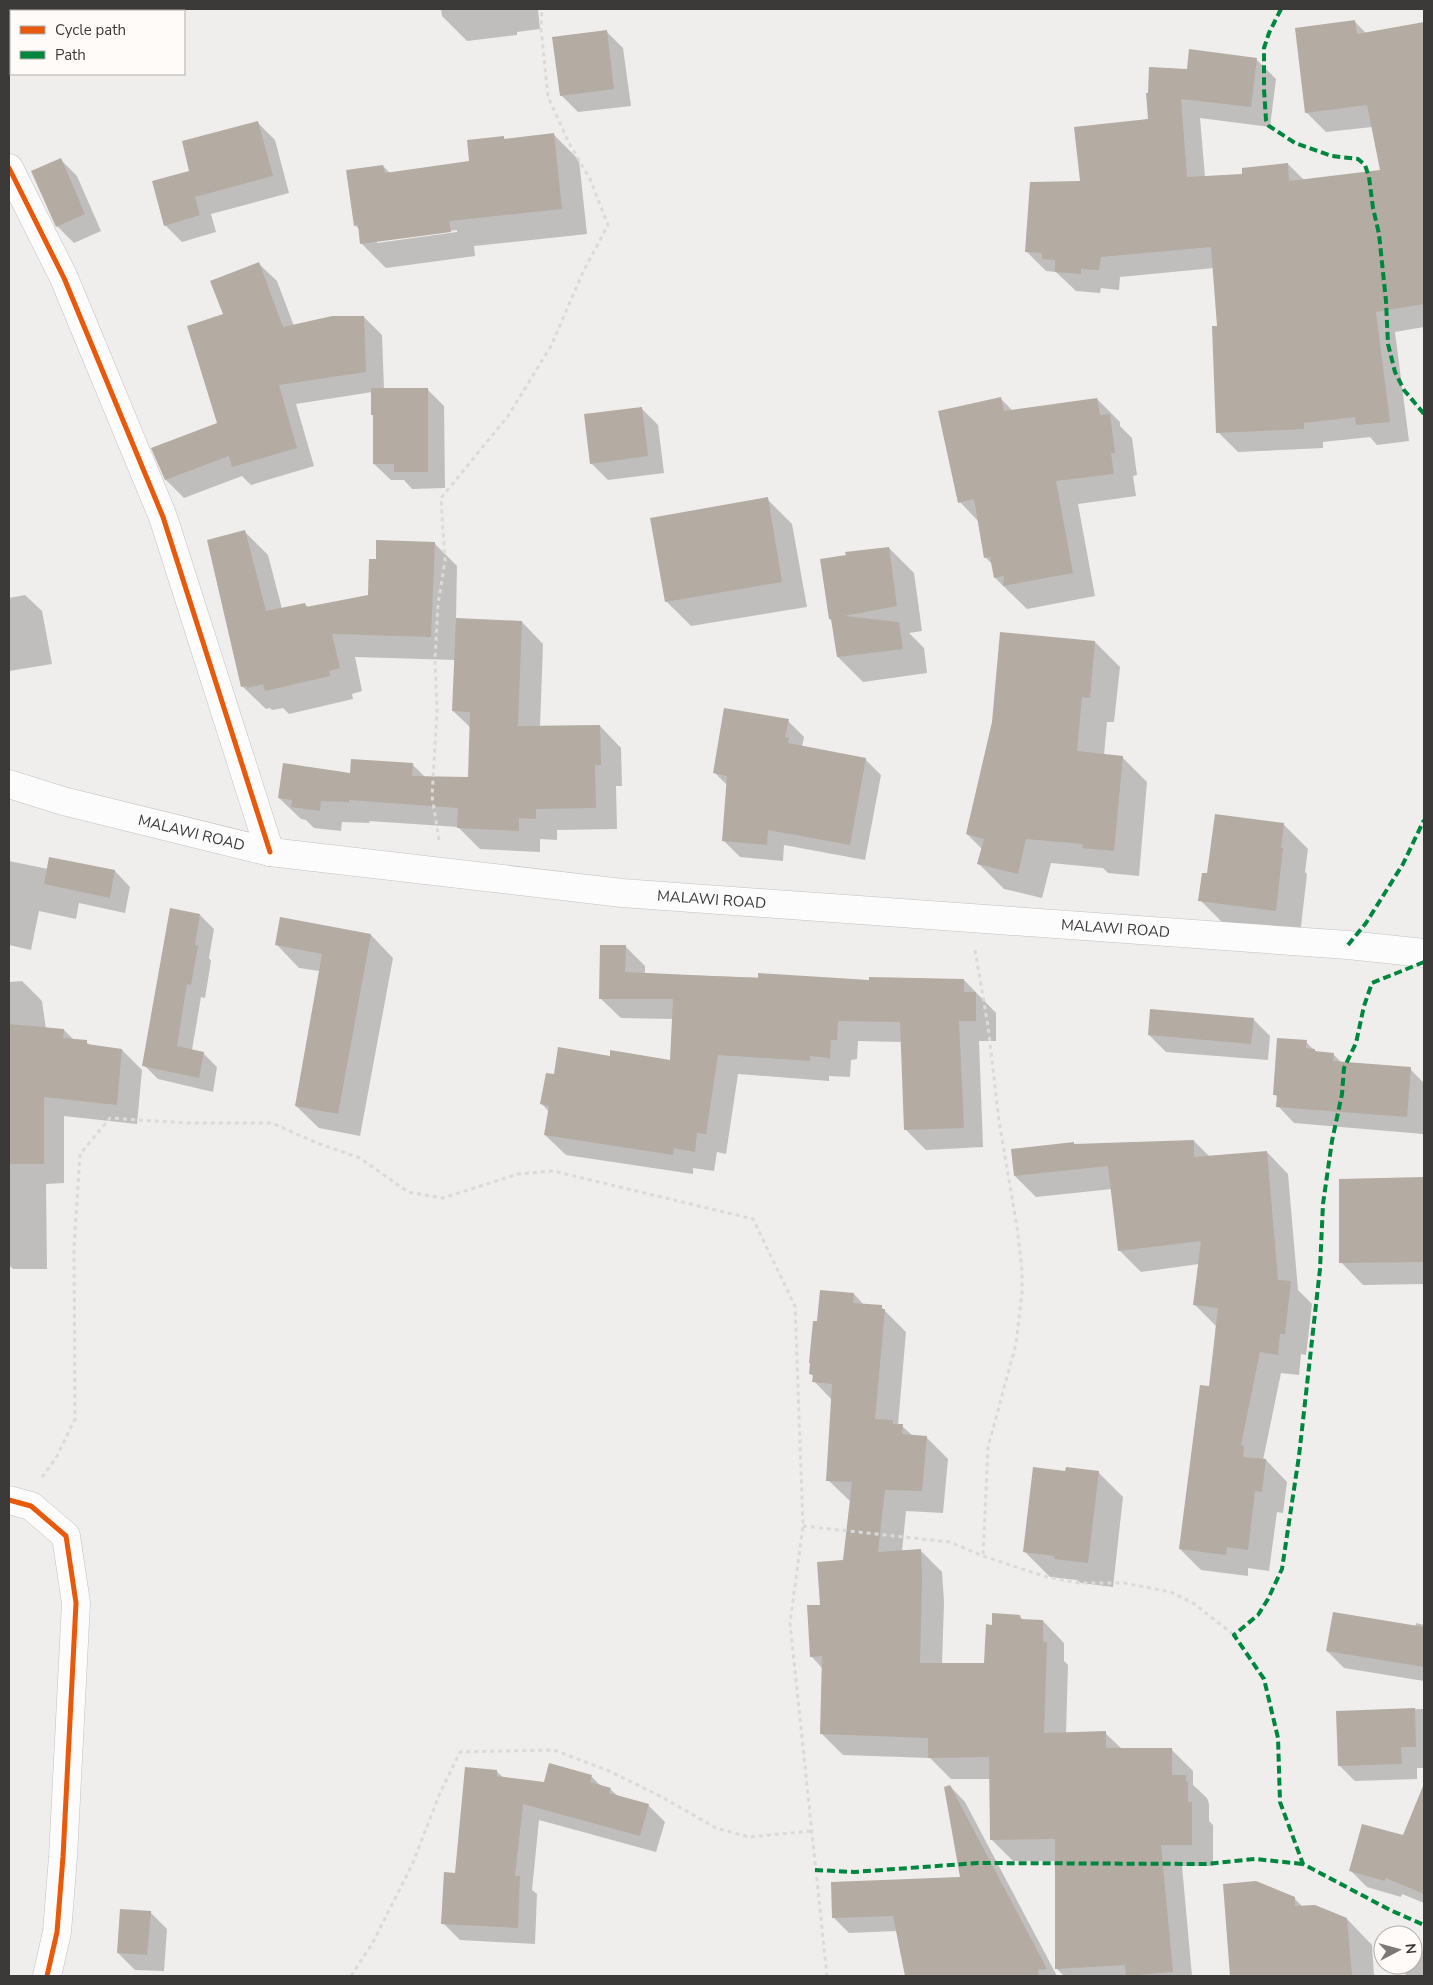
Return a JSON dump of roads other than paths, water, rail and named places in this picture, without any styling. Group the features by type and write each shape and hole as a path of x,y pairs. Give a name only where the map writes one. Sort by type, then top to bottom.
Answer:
{"main road":[{"path":"9,168 64,278 163,517 270,852"},
{"name":"MALAWI ROAD","path":"9,784 63,801 270,852 622,893 1338,944 1424,953"},
{"path":"20,1503 66,1536 76,1603 58,1923 47,1976"}]}
